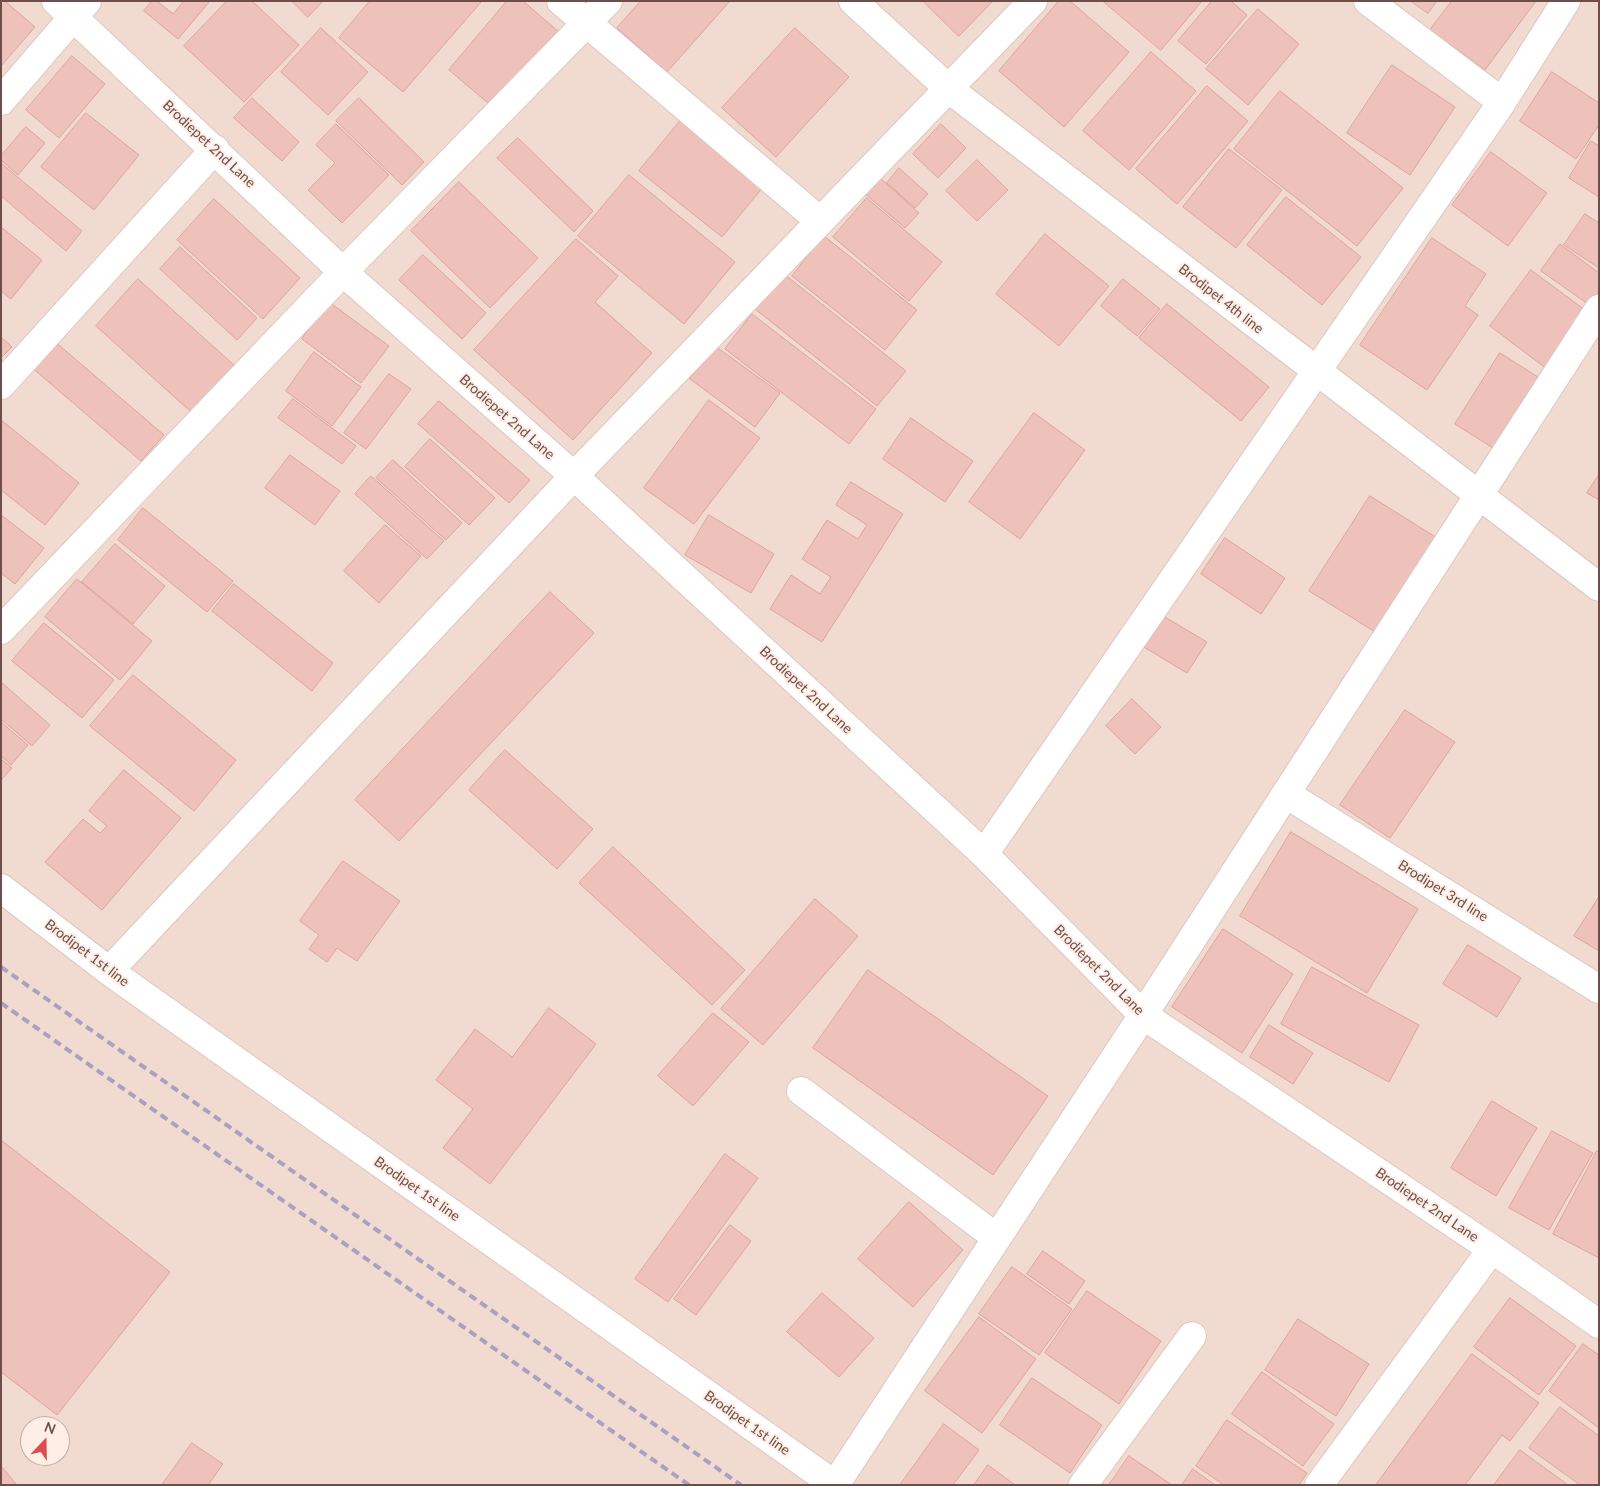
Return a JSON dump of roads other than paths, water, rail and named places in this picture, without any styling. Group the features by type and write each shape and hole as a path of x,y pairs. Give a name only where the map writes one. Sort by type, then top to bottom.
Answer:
{"street":[{"path":"561,1 820,221"},
{"path":"1,630 343,272 589,23 608,1"},
{"name":"Brodipet 4th line","path":"853,1 949,89 1317,373 1599,587"},
{"path":"109,970 574,476 1033,1"},
{"path":"1368,1 1502,102"},
{"path":"984,854 1502,102 1566,1"},
{"path":"1,101 72,6"},
{"name":"Brodiepet 2nd Lane","path":"72,6 215,150 343,272 574,476 984,854 1143,1015 1492,1249 1599,1324"},
{"path":"1,385 215,150"},
{"path":"835,1485 1143,1015 1599,309"},
{"name":"Brodipet 3rd line","path":"1286,794 1599,989"},
{"name":"Brodipet 1st line","path":"1,888 109,970 835,1485"},
{"path":"800,1091 997,1238"},
{"path":"1319,1485 1492,1249"},
{"path":"1083,1485 1192,1336"}],"railway":[{"path":"1,967 741,1485"},
{"path":"1,1003 689,1485"}]}
